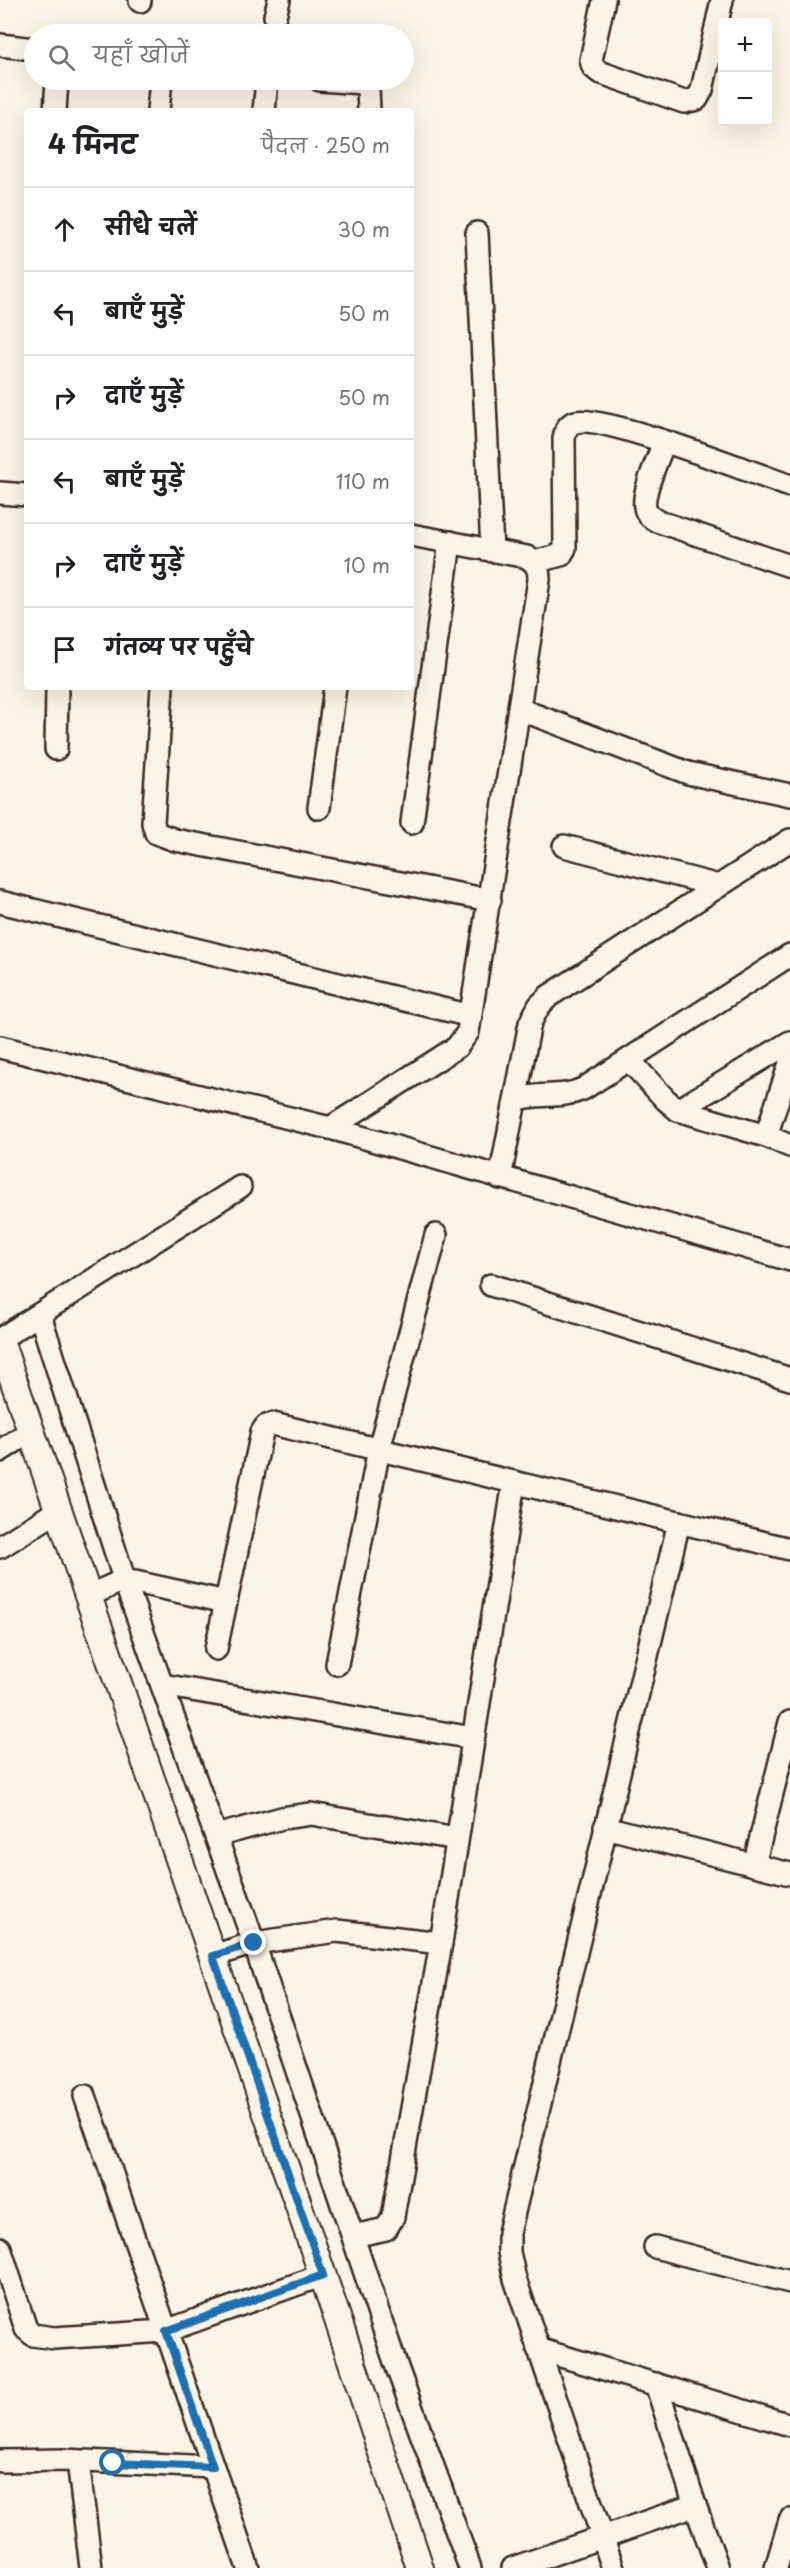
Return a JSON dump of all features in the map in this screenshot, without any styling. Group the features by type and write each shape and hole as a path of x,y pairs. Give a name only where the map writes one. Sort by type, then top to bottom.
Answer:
{"street":[{"path":"604,0 591,60 593,67 599,72 684,102 697,99 702,90 722,0"},
{"path":"0,45 24,48"},
{"path":"55,108 56,90"},
{"path":"158,108 160,90"},
{"path":"264,108 266,90"},
{"path":"368,90 369,108"},
{"path":"477,233 492,551"},
{"path":"534,562 561,555 566,548 564,439 569,424 578,421 664,442 790,486"},
{"path":"664,442 645,499 645,509 649,516 657,521 790,566"},
{"path":"0,493 24,495"},
{"path":"330,1128 457,1047 468,1032 539,580 539,570 534,562 527,558 414,536"},
{"path":"412,824 450,543"},
{"path":"56,749 57,690"},
{"path":"162,690 153,823 156,832 175,840 490,900"},
{"path":"319,808 335,690"},
{"path":"519,709 688,773 790,795"},
{"path":"500,1178 530,1023 539,1006 549,996 790,840"},
{"path":"564,846 719,886"},
{"path":"0,902 471,1016"},
{"path":"516,1100 535,1095 560,1097 571,1094 629,1060 790,955"},
{"path":"678,1110 790,1042"},
{"path":"0,1047 330,1128 790,1260"},
{"path":"629,1060 678,1110 766,1136 790,1146"},
{"path":"766,1136 790,1063"},
{"path":"15,1331 240,1187"},
{"path":"337,1664 380,1449 436,1235"},
{"path":"491,1285 790,1379"},
{"path":"15,1331 31,1431 58,1510 107,1588 162,1685 216,1836 234,1949 323,2275 420,2568"},
{"path":"15,1331 234,1949 353,2236 395,2362 470,2568"},
{"path":"216,1649 262,1432 266,1426 283,1426 790,1549"},
{"path":"0,1451 31,1431"},
{"path":"353,2236 386,2229 393,2217 441,1943 514,1482"},
{"path":"0,1547 58,1510"},
{"path":"613,2568 515,2279 509,2252 509,2233 679,1522"},
{"path":"107,1588 149,1583 226,1602"},
{"path":"162,1685 473,1738"},
{"path":"754,1865 790,1722"},
{"path":"216,1836 282,1818 311,1814 458,1839"},
{"path":"605,1827 790,1874"},
{"path":"234,1949 337,1931 441,1943"},
{"path":"85,2096 248,2568"},
{"path":"655,2247 790,2282"},
{"path":"0,2248 26,2329 33,2335 54,2338 166,2331 323,2275"},
{"path":"538,2349 790,2425"},
{"path":"656,2384 718,2568"},
{"path":"0,2461 78,2461 213,2467"},
{"path":"78,2461 91,2568"},
{"path":"513,2568 695,2505"},
{"path":"776,2568 790,2520"}],"route":[{"path":"113,2463 213,2467 166,2331 323,2275 213,1956 254,1943"}]}
